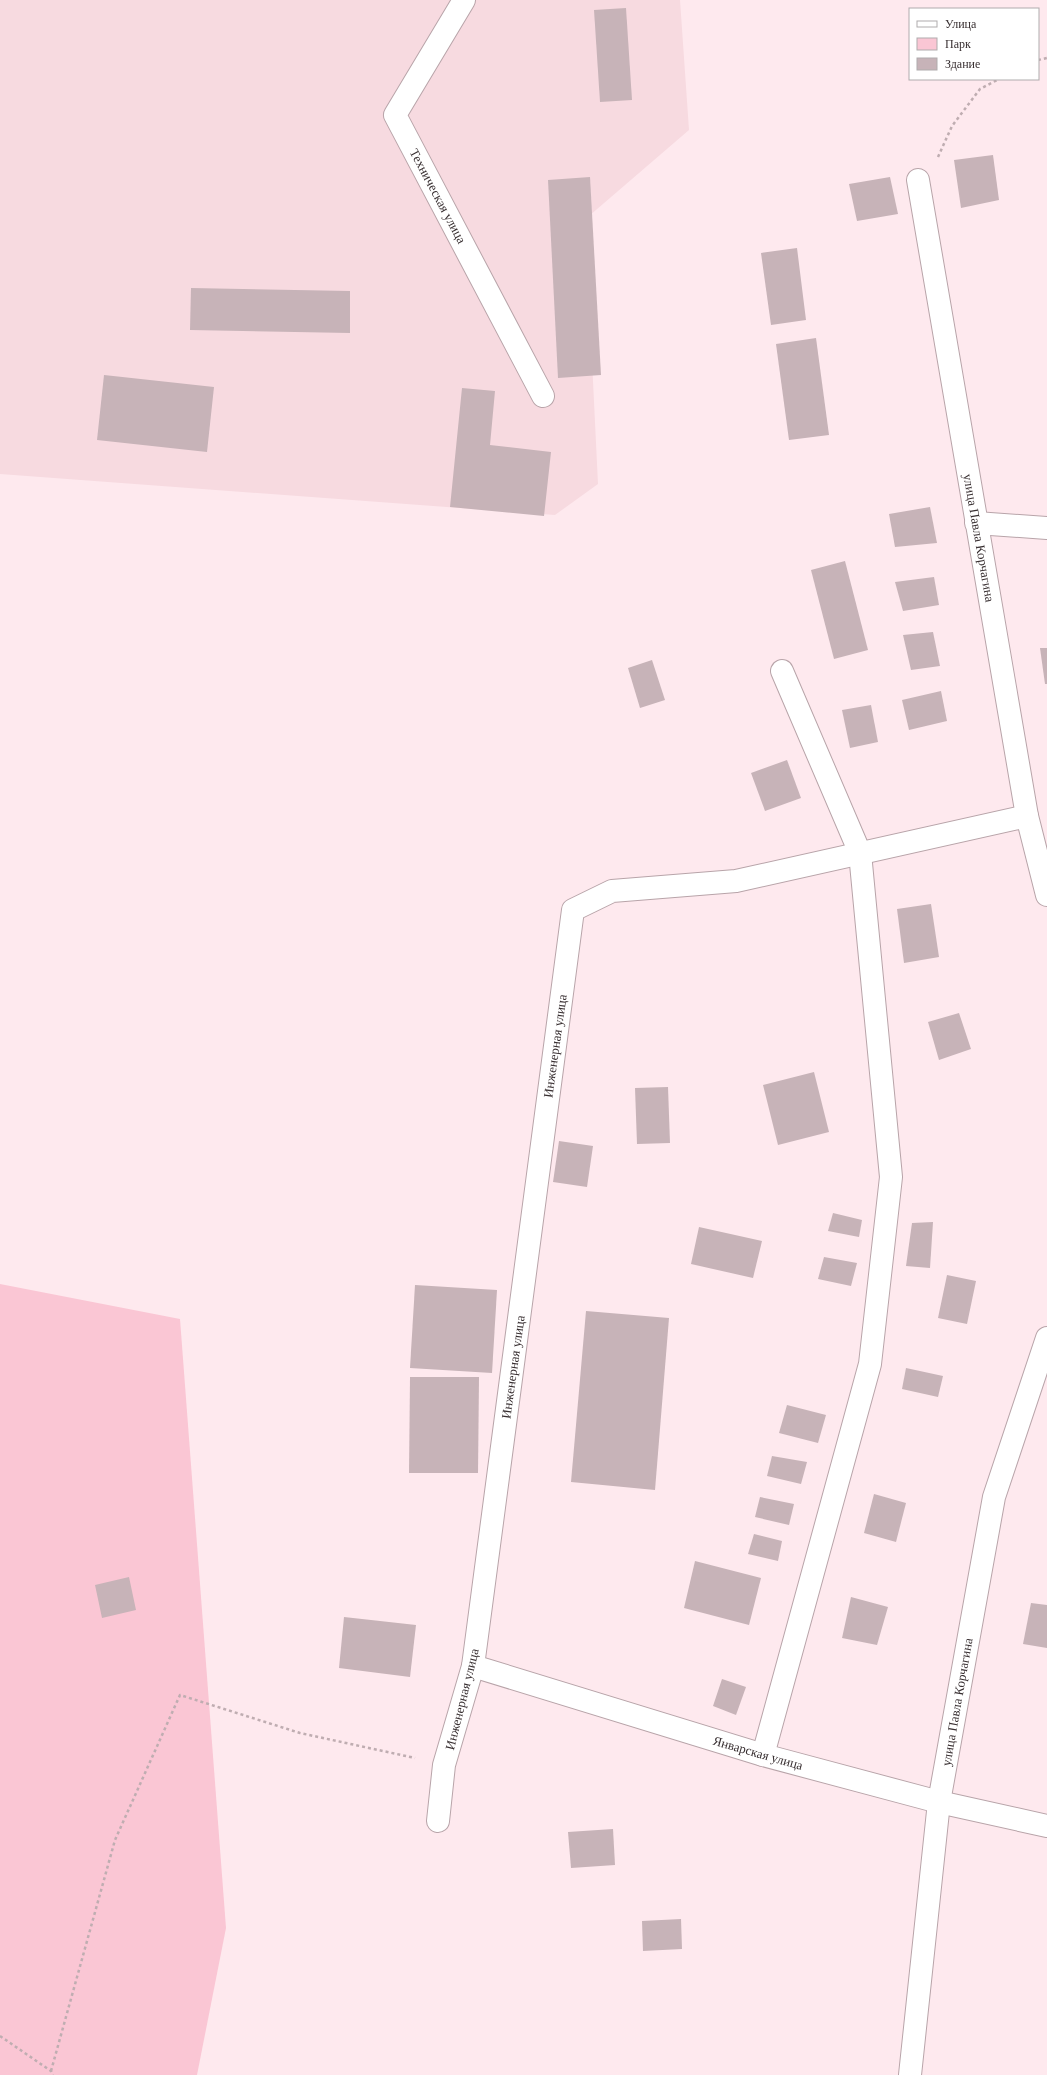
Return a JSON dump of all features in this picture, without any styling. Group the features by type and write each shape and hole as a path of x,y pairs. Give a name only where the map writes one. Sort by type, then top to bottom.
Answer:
{"street":[{"name":"Техническая улица","path":"464,0 395,115 543,396"},
{"name":"улица Павла Корчагина","path":"918,180 1027,816 1047,895"},
{"path":"976,523 1047,528"},
{"path":"763,1755 870,1364 891,1177 860,853 782,671"},
{"path":"860,853 1027,816"},
{"name":"Инженерная улица","path":"438,1821 444,1765 473,1666 573,910 612,891 736,881 860,853"},
{"name":"улица Павла Корчагина","path":"910,2075 939,1802 994,1497 1047,1338"},
{"name":"Январская улица","path":"473,1666 763,1755 939,1802 1047,1826"}],"path":[{"path":"918,180 937,159 952,126 980,89 997,80"},
{"path":"51,2071 115,1840 180,1695 300,1733 444,1765"},
{"path":"0,2036 51,2071 53,2075"}],"shaded area":[{"path":"0,0 680,0 689,130 589,216 591,340 598,484 555,515 0,474"}],"green space":[{"path":"0,1284 180,1319 226,1928 197,2075 0,2075"}],"building":[{"path":"626,8 632,100 600,102 594,10"},
{"path":"993,155 999,200 961,208 954,160"},
{"path":"590,177 601,375 558,378 548,180"},
{"path":"890,177 898,214 857,221 849,184"},
{"path":"797,248 806,320 771,325 761,253"},
{"path":"191,288 350,291 350,333 190,330"},
{"path":"816,338 829,435 789,440 776,344"},
{"path":"104,375 214,387 207,452 97,440"},
{"path":"462,388 495,391 490,445 551,452 544,516 450,507"},
{"path":"930,507 937,543 895,547 889,514"},
{"path":"845,561 868,650 834,659 811,570"},
{"path":"934,577 939,605 903,611 895,582"},
{"path":"933,632 940,666 911,670 903,635"},
{"path":"1040,648 1047,648 1047,684 1045,684"},
{"path":"652,660 665,700 640,708 628,668"},
{"path":"941,691 947,721 909,730 902,700"},
{"path":"871,705 878,742 850,748 842,710"},
{"path":"787,760 801,798 765,811 751,773"},
{"path":"931,904 939,957 904,963 897,909"},
{"path":"959,1013 971,1049 939,1060 928,1022"},
{"path":"814,1072 829,1132 778,1145 763,1085"},
{"path":"668,1087 670,1143 637,1144 635,1088"},
{"path":"559,1141 593,1146 587,1187 553,1182"},
{"path":"833,1213 862,1220 859,1237 828,1231"},
{"path":"933,1222 930,1268 906,1266 912,1223"},
{"path":"699,1227 762,1241 753,1278 691,1264"},
{"path":"824,1257 857,1263 851,1286 818,1279"},
{"path":"947,1275 976,1281 967,1324 938,1318"},
{"path":"415,1285 497,1290 492,1373 410,1368"},
{"path":"586,1311 669,1318 655,1490 571,1482"},
{"path":"906,1368 943,1376 938,1397 902,1389"},
{"path":"410,1377 479,1377 478,1473 409,1473"},
{"path":"787,1405 826,1415 818,1443 779,1433"},
{"path":"772,1456 807,1462 801,1484 767,1476"},
{"path":"874,1494 906,1503 896,1542 864,1533"},
{"path":"760,1497 794,1504 789,1525 755,1517"},
{"path":"754,1534 782,1541 778,1561 748,1554"},
{"path":"695,1561 761,1578 749,1625 684,1608"},
{"path":"129,1577 136,1610 102,1618 95,1585"},
{"path":"851,1597 888,1607 877,1645 842,1638"},
{"path":"1031,1603 1047,1605 1047,1648 1023,1644"},
{"path":"344,1617 416,1625 410,1677 339,1668"},
{"path":"722,1679 746,1687 736,1715 713,1706"},
{"path":"613,1829 615,1865 571,1868 568,1832"},
{"path":"681,1919 682,1949 643,1951 642,1921"}]}
